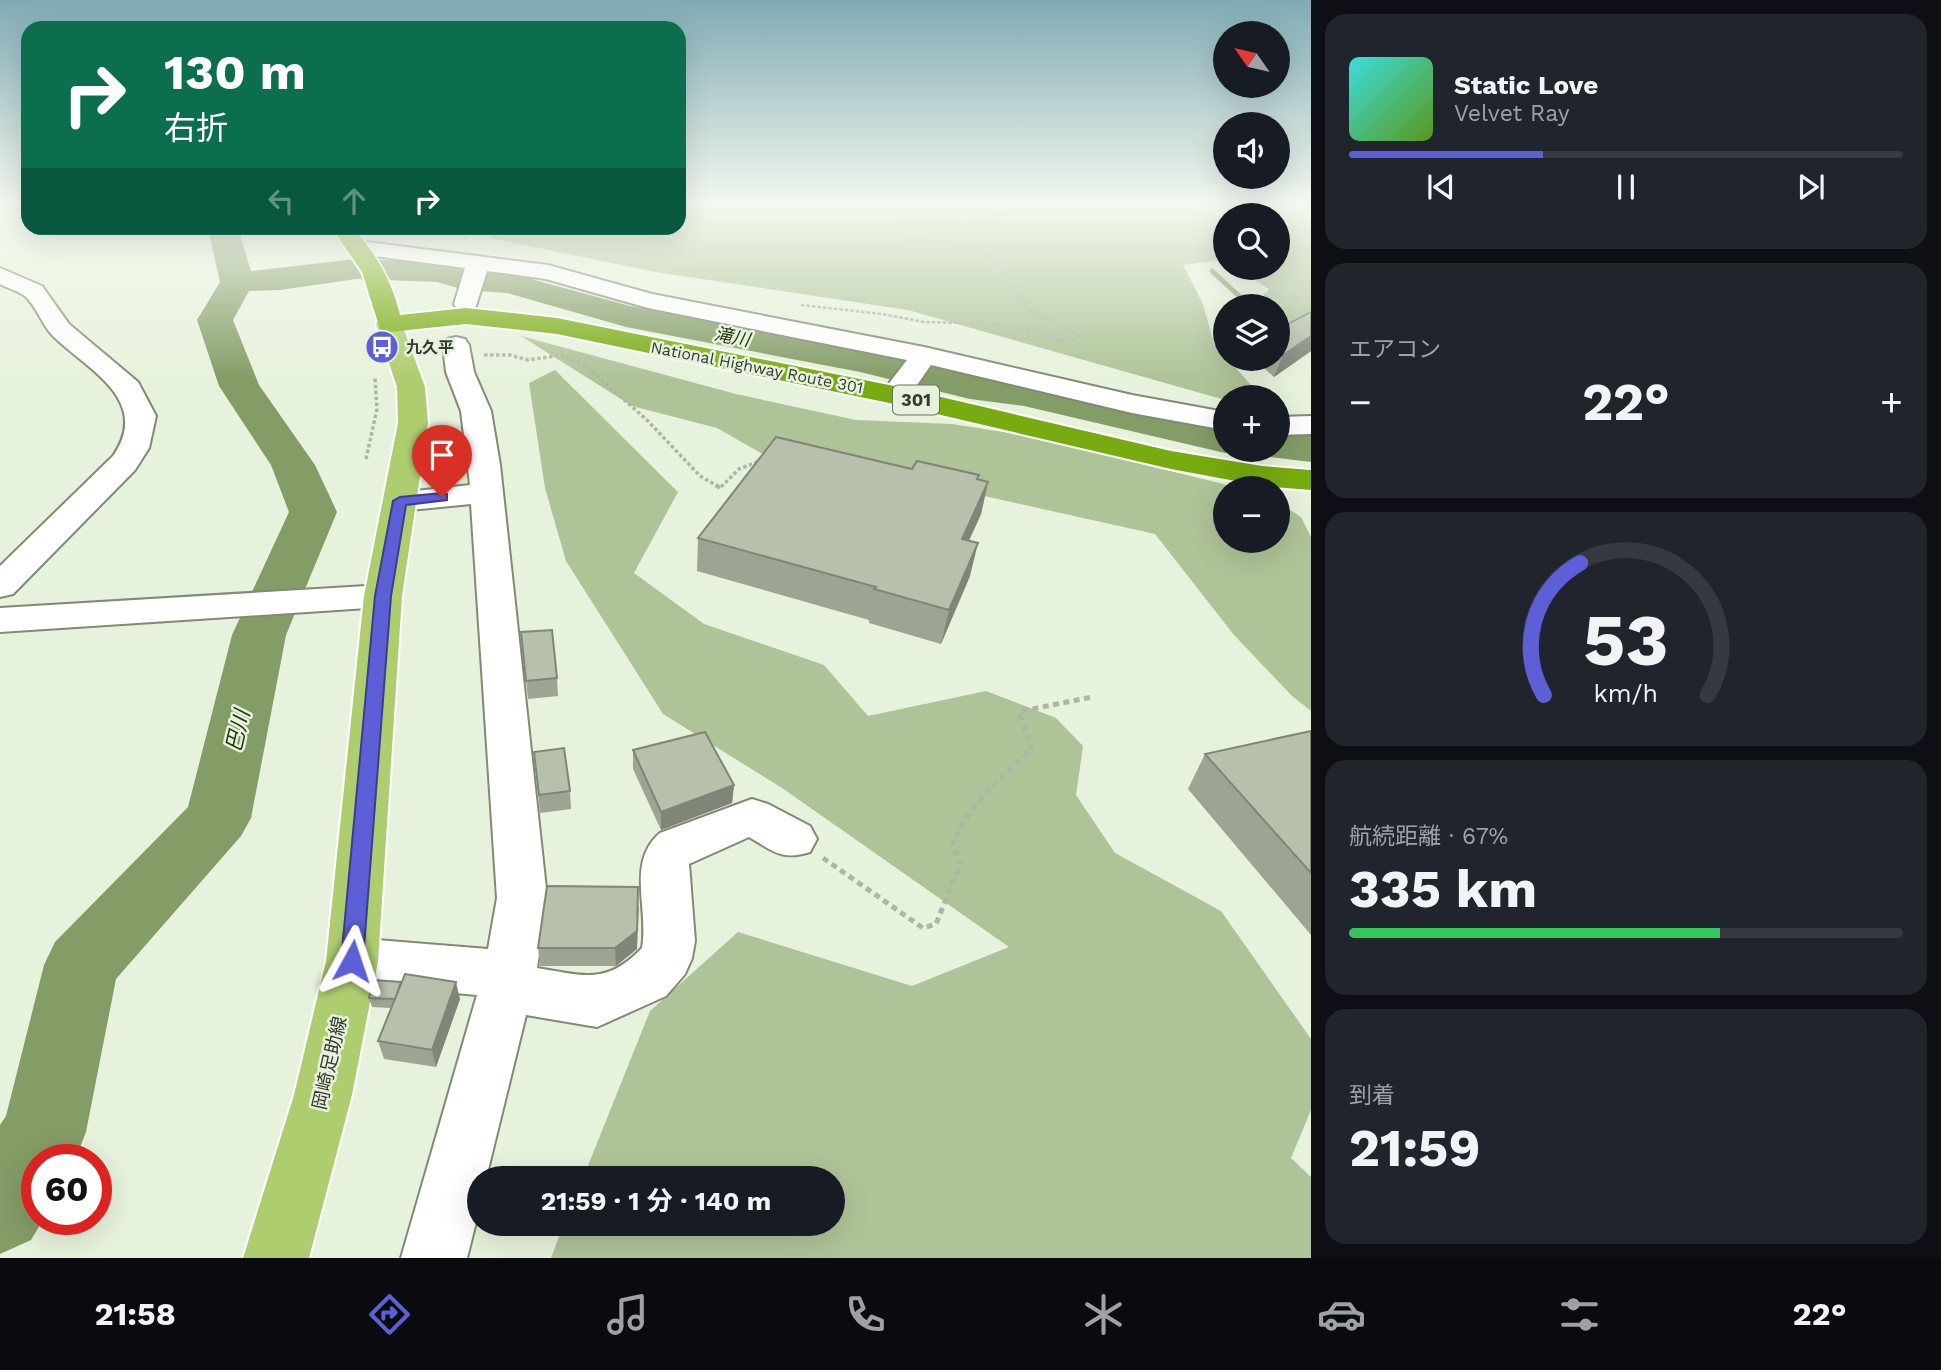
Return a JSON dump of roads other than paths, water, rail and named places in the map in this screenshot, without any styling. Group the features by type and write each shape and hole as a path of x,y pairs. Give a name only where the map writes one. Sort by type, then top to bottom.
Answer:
{"highway":[{"path":"367,262 385,303"},
{"name":"National Highway Route 301","path":"385,303 466,316 520,320 894,395 1171,460 1262,476 1311,480"}],"main road":[{"name":"岡崎足助線","path":"275,1258 323,1095 352,961 383,596 412,423 411,387 385,303"}],"street":[{"path":"400,262 473,281 548,272 648,301 924,355 1132,404 1213,419"},
{"path":"0,275 33,291 60,329 124,382 141,416 134,448 124,463 2,609"},
{"path":"434,1258 508,981 522,898 484,465 476,411 460,372 456,345"},
{"path":"894,395 924,355"},
{"path":"1290,426 1311,425"},
{"path":"400,501 485,493"},
{"path":"2,609 383,596"},
{"path":"352,961 508,981 597,1002 647,979 666,958 669,941 665,863 677,846 752,817 793,839"}],"waterway":[{"name":"巴川","path":"232,262 237,282"},
{"name":"滝川","path":"237,282 280,280 356,269 440,272 465,280 509,283 626,316 860,361 970,387 1024,394 1213,437"},
{"path":"1212,271 1237,294"},
{"name":"巴川","path":"0,1209 44,1132 81,965 218,818 259,635 313,512 293,465 239,386 215,320 237,282"},
{"name":"滝川","path":"1290,448 1311,449"}],"place":[{"name":"九久平","path":"382,347"}]}
